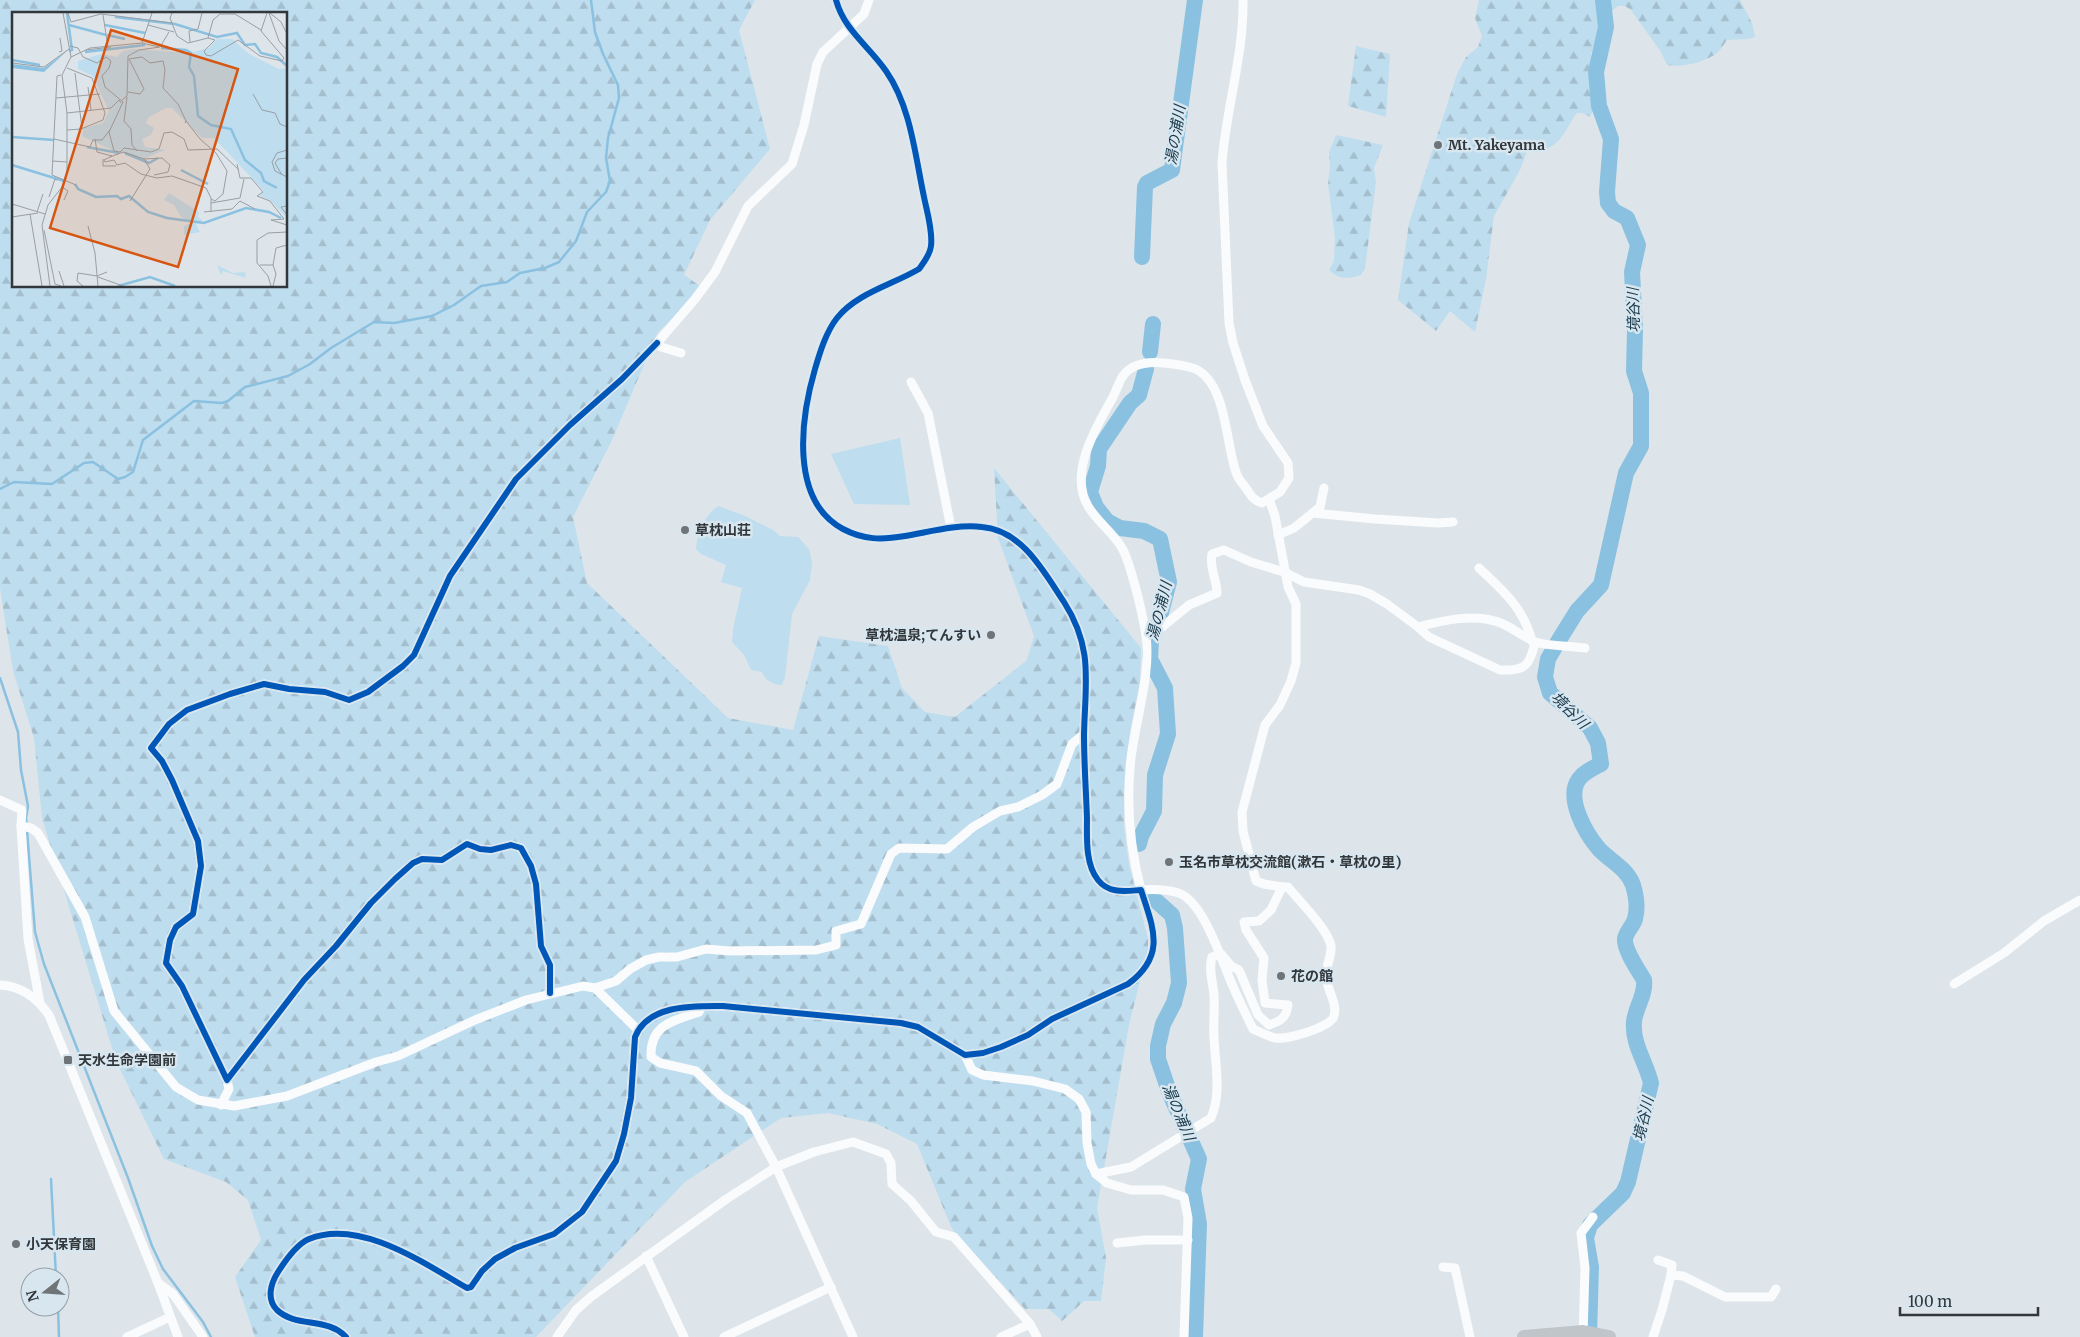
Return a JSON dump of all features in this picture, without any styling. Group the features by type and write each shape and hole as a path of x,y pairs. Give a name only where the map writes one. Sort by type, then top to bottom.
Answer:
{"highway":[{"path":"1524,1337 1584,1334 1603,1336"}],"street":[{"path":"836,0 838,9 850,30 886,70 904,106 910,126 931,246 926,261 919,269 853,302 833,324 818,360 803,424 802,452 805,470 814,498 824,515 840,528 860,538 899,537 950,528 982,526 1002,531 1013,537 1023,546 1064,602 1079,631 1085,651 1087,685 1084,734 1087,836 1093,871 1102,884 1115,891 1160,889 1185,896 1200,915 1220,954 1253,1029 1276,1038 1306,1032 1330,1023 1334,1016 1334,1004 1326,977 1327,962 1331,950 1330,942 1324,931 1288,887 1264,884 1256,880 1243,831 1242,812 1265,725 1280,704 1291,681 1296,663 1296,604 1288,587 1284,572 1275,516 1269,500"},
{"path":"221,1105 229,1089 227,1080 182,986 166,963 170,940 176,927 193,914 201,866 198,841 172,780 162,761 151,748 169,724 187,710 230,694 264,684 289,689 325,692 349,700 368,692 403,666 414,655 450,576 516,479 570,425 622,379 695,300 715,272 748,206 792,164 804,125 817,64 823,52 850,30 864,14 869,0"},
{"path":"965,1055 983,1053 1001,1047 1028,1035 1052,1019 1128,984 1140,976 1154,952 1154,940 1134,863 1129,808 1131,760 1147,672 1151,633 1123,550 1114,536 1087,505 1082,488 1082,468 1086,452 1122,377 1137,364 1151,362 1172,364 1200,371 1212,384 1221,404 1238,476 1254,501 1262,504 1269,500 1280,492 1289,478 1288,463 1262,426 1245,380 1229,322 1222,163 1243,30 1243,0"},
{"path":"657,343 661,348 681,353"},
{"path":"911,382 928,413 950,528"},
{"path":"1278,535 1294,528 1320,508 1324,488"},
{"path":"1313,513 1375,519 1438,523 1453,522"},
{"path":"1151,633 1189,605 1217,593 1217,582 1210,562 1212,554 1224,550 1252,562 1284,572 1304,582 1359,590 1370,594 1387,604 1429,637 1500,670 1510,671 1524,668 1532,659 1533,641 1522,613 1514,602 1479,568"},
{"path":"1418,627 1436,622 1476,618 1501,623 1542,644 1585,648"},
{"path":"25,827 38,833 85,918 114,1011 176,1087 198,1100 234,1106 287,1096 376,1062 398,1056 475,1020 526,1000 583,986 595,988 616,981 630,969 646,960 659,957 677,957 706,949 730,951 816,950 836,945 836,931 860,924 891,854 898,848 946,849 973,827 994,815 1042,795 1057,784 1072,744 1084,734"},
{"path":"0,800 22,810 25,827 28,940 40,1003"},
{"path":"227,1080 304,980 336,946 371,903 395,879 413,862 422,859 442,860 467,844 480,849 491,850 511,845 521,848 531,866 536,884 541,946 550,965 550,993"},
{"path":"1220,954 1231,966 1239,970 1258,1015 1269,1024 1281,1020 1286,1014 1288,1005 1265,1002 1262,980 1264,958 1246,930 1244,922 1259,921 1270,910 1282,887"},
{"path":"1954,984 2004,953 2044,921 2080,900"},
{"path":"1096,1174 1131,1167 1182,1136 1191,1128 1211,1118 1216,1107 1218,1081 1214,1036 1214,995 1210,963 1212,957 1220,954"},
{"path":"0,985 25,991 40,1003 49,1015 60,1037 158,1282 178,1337"},
{"path":"595,988 638,1030"},
{"path":"702,1006 699,1012 666,1023 655,1034 651,1045 652,1057 660,1063 696,1072 721,1096 747,1113 776,1167 853,1337"},
{"path":"346,1337 342,1332 326,1325 291,1318 276,1309 271,1297 271,1283 298,1247 309,1239 331,1234 353,1234 376,1240 429,1266 467,1288 471,1287 482,1271 495,1259 515,1248 554,1234 568,1225 582,1212 616,1160 624,1134 633,1080 633,1051 638,1030 656,1014 702,1006 724,1006 901,1023 918,1027 965,1055 972,1070 983,1075 1033,1081 1065,1089 1080,1099 1086,1112 1087,1143 1091,1164 1096,1174 1107,1183 1132,1190 1163,1190 1184,1197 1188,1218 1184,1337"},
{"path":"557,1337 576,1310 592,1296 646,1256 776,1167 814,1152 853,1142 886,1154 891,1163 892,1184 911,1202 936,1232 954,1237 1030,1324 1037,1337"},
{"path":"1584,1334 1585,1268 1580,1234 1592,1217"},
{"path":"1117,1243 1145,1240 1188,1240"},
{"path":"646,1256 684,1337"},
{"path":"1653,1337 1662,1310 1672,1265 1658,1260"},
{"path":"1443,1267 1455,1268 1470,1337"},
{"path":"1671,1275 1683,1276 1725,1296 1771,1297 1776,1289"},
{"path":"158,1282 173,1294 203,1337"},
{"path":"724,1337 831,1288"},
{"path":"127,1337 170,1317"},
{"path":"1002,1337 1030,1324"}],"green space":[{"path":"0,0 755,0 739,30 770,149 710,220 684,275 700,286 676,316 658,332 612,440 573,517 587,583 728,718 793,730 819,636 888,646 902,688 925,712 955,717 1027,660 1034,636 998,538 994,468 1141,648 1140,682 1130,731 1124,796 1124,827 1129,865 1148,939 1148,949 1129,1025 1097,1208 1106,1258 1101,1301 1084,1301 1062,1321 1049,1309 1025,1309 952,1229 917,1144 877,1124 828,1113 781,1118 685,1182 536,1337 255,1337 235,1277 261,1240 248,1200 226,1182 164,1159 116,1061 42,818 34,738 13,671 0,588"},
{"path":"1479,0 1740,0 1752,23 1755,37 1727,40 1717,53 1700,62 1673,66 1667,65 1661,52 1631,10 1625,6 1618,6 1607,15 1591,54 1591,76 1595,106 1590,117 1583,113 1577,113 1561,137 1553,145 1548,148 1528,149 1520,170 1494,216 1486,279 1475,332 1450,311 1436,331 1398,300 1409,223 1457,74 1466,57 1478,47 1482,36 1475,18"},
{"path":"1356,46 1390,54 1386,117 1348,106"},
{"path":"1336,135 1383,145 1374,168 1376,182 1365,268 1361,275 1348,278 1337,276 1329,270 1334,261 1335,238 1328,184 1329,152"},
{"path":"900,438 910,505 854,504 831,454"},
{"path":"718,506 743,515 773,530 780,536 798,537 809,549 812,563 810,580 792,614 785,677 782,685 770,682 762,672 751,670 744,655 732,642 742,588 721,582 726,565 701,554 696,549 702,525"}],"waterway":[{"path":"0,489 14,482 52,484 84,463 93,462 118,479 125,477 133,472 143,440 194,401 222,403 228,401 245,387 288,376 310,364 331,348 374,322 394,323 432,316 454,305 481,286 507,282 520,273 545,268 559,262 576,241 587,212 606,192 610,181 606,158 608,138 619,98 618,85 595,32 591,0"},
{"name":"湯の浦川","path":"1142,257 1145,187 1147,183 1172,170 1195,0"},
{"name":"境谷川","path":"1589,1337 1591,1267 1586,1238 1590,1225 1623,1193 1628,1182 1651,1083 1637,1045 1634,1030 1634,1022 1643,991 1644,980 1625,944 1626,936 1636,915 1633,885 1627,874 1599,849 1588,834 1579,816 1574,796 1575,787 1579,779 1586,772 1601,764 1598,743 1590,728 1550,693 1545,677 1548,659 1559,640 1577,611 1601,585 1626,473 1641,446 1641,393 1634,371 1635,330 1632,272 1638,245 1627,218 1614,211 1608,203 1607,192 1611,139 1599,106 1596,72 1606,27 1603,0"},
{"name":"湯の浦川","path":"1150,352 1153,324"},
{"name":"湯の浦川","path":"1139,844 1154,811 1155,775 1168,734 1165,688 1150,659 1151,639 1158,624 1169,582 1160,539 1144,531 1120,528 1107,521 1096,507 1090,492 1098,466 1099,449 1130,403 1139,395 1146,369"},
{"path":"0,678 18,732 21,770 28,806 26,818 35,932 44,964 128,1178 152,1246 163,1269 203,1322 211,1337"},
{"name":"湯の浦川","path":"1153,898 1172,915 1175,928 1179,983 1174,1003 1163,1024 1158,1046 1158,1059 1170,1094 1199,1159 1193,1189 1199,1224 1195,1337"},
{"path":"51,1179 55,1267"},
{"path":"58,1317 59,1337"}],"cycle path":[{"path":"346,1337 330,1327 285,1316 274,1306 271,1296 273,1281 284,1263 296,1249 309,1239 329,1234 349,1234 370,1239 412,1256 467,1288 471,1287 482,1271 495,1259 515,1248 554,1234 582,1212 616,1161 624,1134 631,1098 635,1037 641,1026 650,1018 673,1009 723,1006 901,1023 918,1027 965,1055 983,1053 1028,1035 1052,1019 1128,984 1140,973 1152,952 1154,940 1150,917 1141,890 1118,891 1107,888 1098,880 1091,866 1087,842 1084,735 1086,667 1084,651 1074,619 1040,566 1020,544 1009,536 996,530 982,527 953,527 888,538 873,538 851,533 826,516 814,499 807,478 803,433 806,410 815,369 830,329 837,318 854,302 919,269 931,246 931,234 915,148 901,100 886,71 845,20 836,0"},
{"path":"550,993 550,965 541,946 536,884 531,866 521,848 511,845 491,850 480,849 467,844 442,860 422,859 413,863 395,879 371,903 336,946 304,980 227,1080 182,986 166,963 170,940 176,927 193,914 201,866 198,841 172,780 162,761 151,748 169,724 187,710 230,694 264,684 289,689 325,692 349,700 368,692 403,666 414,655 450,576 516,479 570,425 622,379 657,343"}],"place":[{"name":"Mt. Yakeyama","path":"1438,145"},
{"name":"草枕山荘","path":"685,530"},
{"name":"草枕温泉;てんすい","path":"991,635"},
{"name":"玉名市草枕交流館(漱石・草枕の里)","path":"1169,862"},
{"name":"花の館","path":"1281,976"},
{"name":"天水生命学園前","path":"68,1060"},
{"name":"小天保育園","path":"16,1244"}]}
